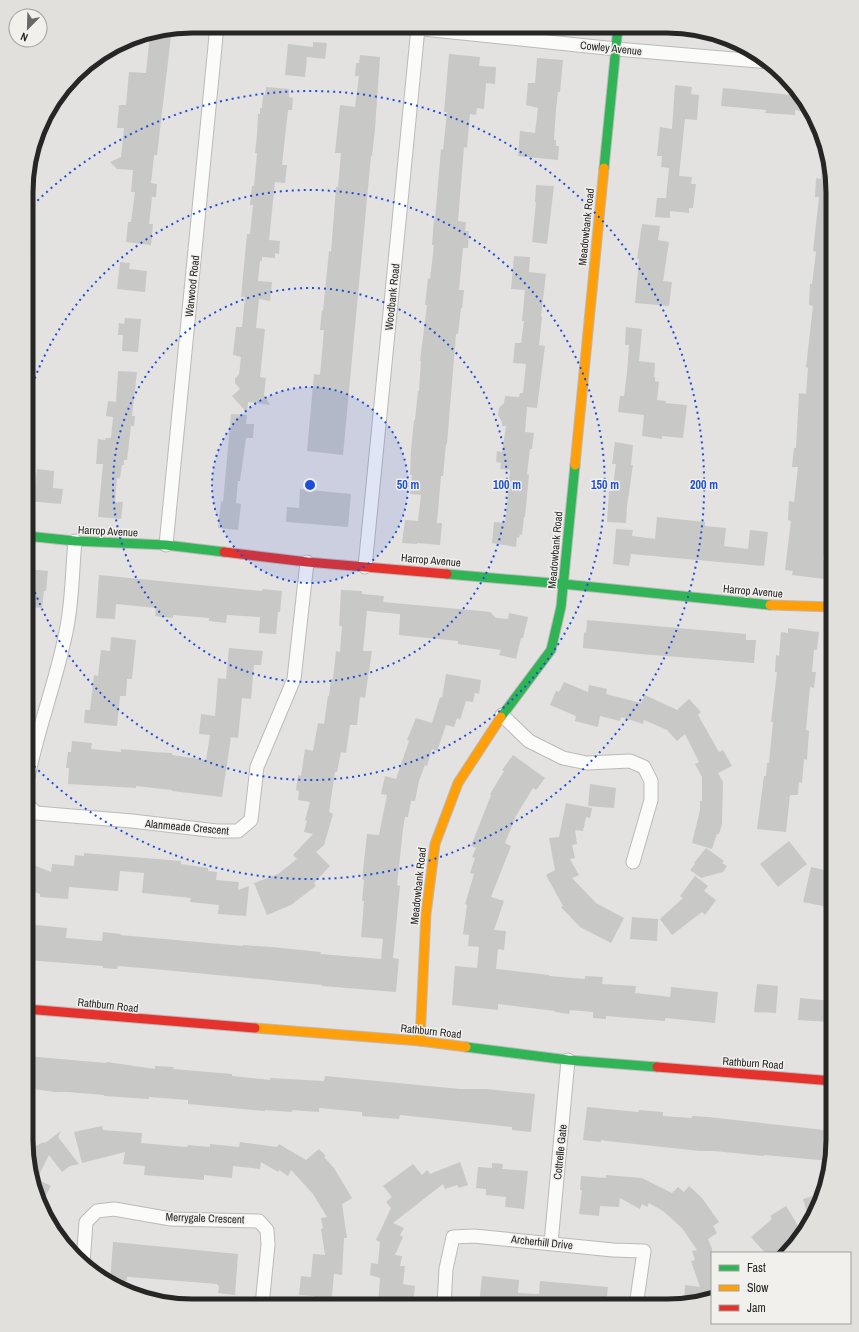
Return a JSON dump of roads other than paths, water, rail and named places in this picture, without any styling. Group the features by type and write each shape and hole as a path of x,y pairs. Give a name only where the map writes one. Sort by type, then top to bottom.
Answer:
{"street":[{"name":"Warwood Road","path":"166,545 216,33"},
{"name":"Woodbank Road","path":"365,567 418,33"},
{"name":"Cowley Avenue","path":"465,33 616,49 757,61"},
{"name":"Meadowbank Road","path":"420,1041 426,914 435,844 458,783 502,715 551,650 561,607 617,33"},
{"name":"Harrop Avenue","path":"33,537 75,541 166,545 307,562 563,584 765,605 826,607"},
{"path":"33,751 65,640 75,541"},
{"name":"Alanmeade Crescent","path":"33,810 36,813 217,831 238,831 251,820 257,767 294,680 307,562"},
{"path":"502,715 529,741 563,758 587,763 630,762 644,767 651,781 651,800 633,862"},
{"name":"Rathburn Road","path":"33,1010 158,1022 420,1041 568,1060 826,1080"},
{"name":"Cottrelle Gate","path":"551,1243 568,1060"},
{"name":"Merrygale Crescent","path":"84,1257 86,1222 97,1211 114,1209 170,1218 259,1221 267,1230 268,1245 263,1299"},
{"name":"Archerhill Drive","path":"444,1299 446,1269 453,1237 474,1236 614,1250 644,1251 637,1299"}]}
